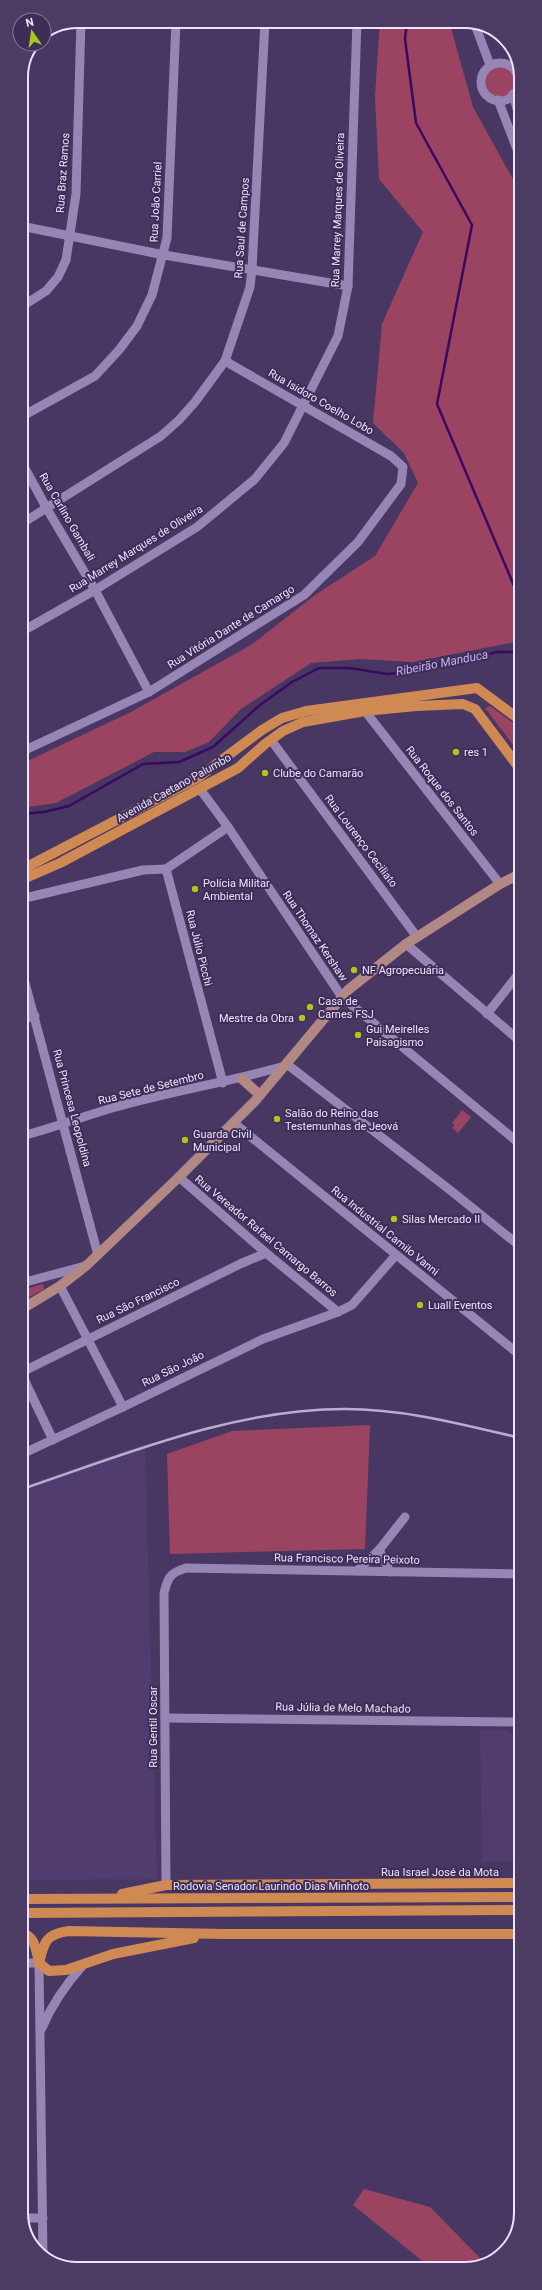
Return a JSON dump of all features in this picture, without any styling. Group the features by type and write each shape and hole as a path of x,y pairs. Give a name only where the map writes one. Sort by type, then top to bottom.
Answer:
{"main road":[{"name":"Avenida Caetano Palumbo","path":"28,866 199,778 275,722 306,710 477,688 514,716"},
{"name":"Avenida Caetano Palumbo","path":"28,877 60,863 238,768 271,740 304,722 365,711 448,703 463,704 475,709 514,761"},
{"path":"28,1305 60,1286 87,1265 179,1177 260,1096 288,1065 342,998 406,944 500,884 514,877"},
{"path":"242,1079 260,1096"},
{"name":"Rua Israel José da Mota","path":"93,1899 166,1885 514,1883"},
{"name":"Rodovia Senador Laurindo Dias Minhoto","path":"28,1899 514,1897"},
{"path":"28,1913 514,1910"},
{"path":"39,1963 44,1943 57,1932 224,1934 514,1934"},
{"path":"28,1936 31,1937 35,1945 39,1963 49,1971 54,1972 72,1969 113,1954 187,1939 224,1934"}],"street":[{"name":"Rua Braz Ramos","path":"28,303 46,291 58,277 66,260 76,194 81,28"},
{"name":"Rua João Carriel","path":"28,413 95,376 119,350 137,326 152,295 164,255 167,238 176,28"},
{"name":"Rua Saul de Campos","path":"28,520 161,436 195,402 225,361 248,293 252,269 264,28"},
{"name":"Rua Marrey Marques de Oliveira","path":"28,628 95,590 197,527 236,497 255,479 284,443 338,336 348,286 357,28"},
{"path":"477,30 490,65"},
{"path":"513,71 505,64 490,65 485,69 481,82 486,94 498,100 504,100 513,94 514,98"},
{"path":"498,100 514,141"},
{"path":"28,228 164,255 348,286"},
{"name":"Rua Isidoro Coelho Lobo","path":"225,361 391,456 403,467"},
{"name":"Rua Vitória Dante de Camargo","path":"28,749 148,692 224,646 314,587 358,542 401,484 403,467"},
{"name":"Rua Carlino Gambali","path":"28,474 95,590 148,692"},
{"name":"Rua Roque dos Santos","path":"365,711 500,884"},
{"name":"Rua Lourenço Ceciliato","path":"271,740 417,937"},
{"name":"Rua Thomaz Kershaw","path":"200,789 228,827 342,998 514,1139"},
{"path":"28,897 143,870 166,869 228,827"},
{"name":"Rua Júlio Picchi","path":"166,869 223,1082"},
{"path":"406,944 514,1036"},
{"path":"488,1014 514,980"},
{"name":"Rua Princesa Leopoldina","path":"28,992 98,1255"},
{"path":"28,1018 35,1016"},
{"path":"288,1065 450,1190 514,1242"},
{"name":"Rua Sete de Setembro","path":"28,1134 64,1125 112,1108 223,1082 242,1079 288,1065"},
{"name":"Rua Industrial Camilo Vanni","path":"234,1123 514,1350"},
{"name":"Rua Vereador Rafael Camargo Barros","path":"179,1177 266,1253 338,1312"},
{"name":"Rua São Francisco","path":"28,1370 240,1264 266,1253"},
{"name":"Rua São João","path":"28,1451 123,1408 263,1339 338,1312 352,1305 396,1255"},
{"path":"28,1282 87,1265"},
{"path":"60,1286 123,1408"},
{"path":"28,1386 53,1440"},
{"path":"357,1571 379,1550 404,1517"},
{"path":"379,1550 390,1572"},
{"name":"Rua Francisco Pereira Peixoto","path":"174,1572 186,1568 514,1574"},
{"name":"Rua Gentil Oscar","path":"166,1885 164,1593 168,1578 174,1572"},
{"name":"Rua Júlia de Melo Machado","path":"165,1718 514,1722"},
{"path":"28,1964 39,1963 43,2248"},
{"path":"40,2034 48,2013 59,1996 84,1964"},
{"path":"28,2218 43,2218"}],"shaded area":[{"path":"380,28 451,28 473,107 514,181 514,642 413,662 360,659 311,663 241,709 209,742 185,752 154,752 56,803 28,807 28,761 131,712 251,645 315,595 375,556 418,483 404,453 373,423 382,324 423,232 379,179 375,96"},
{"path":"500,67 511,71 514,76 514,88 511,93 500,97 489,93 485,82 489,71"},
{"path":"490,706 514,724 514,746 485,708"},
{"path":"462,1110 471,1117 458,1133 452,1128 455,1125 452,1123"},
{"path":"43,1284 44,1289 28,1298 28,1288"},
{"path":"370,1425 365,1549 170,1554 167,1454 232,1431"},
{"path":"145,1444 157,1879 28,1880 28,1484"},
{"path":"480,1730 507,1730 514,1737 514,1859 510,1861 482,1862"},
{"path":"364,2189 430,2207 481,2259 465,2262 424,2262 353,2205"}],"waterway":[{"path":"406,28 405,39 416,123 472,225 437,404 514,586"},
{"name":"Ribeirão Manduca","path":"28,813 44,812 69,806 143,764 179,762 213,747 260,705 292,682 319,668 349,668 387,674 402,673 497,652 514,652"}],"railway":[{"path":"28,1487 140,1448 180,1436 221,1425 303,1411 345,1409 387,1411 471,1426 514,1437"}],"place":[{"name":"res 1","path":"456,752"},
{"name":"Clube do Camarão","path":"265,773"},
{"name":"Polícia Militar Ambiental","path":"195,889"},
{"name":"NF Agropecuária","path":"354,970"},
{"name":"Casa de Carnes FSJ","path":"310,1007"},
{"name":"Mestre da Obra","path":"302,1018"},
{"name":"Gui Meirelles Paisagismo","path":"358,1035"},
{"name":"Salão do Reino das Testemunhas de Jeová","path":"277,1119"},
{"name":"Guarda Civil Municipal","path":"185,1140"},
{"name":"Silas Mercado II","path":"394,1219"},
{"name":"Luall Eventos","path":"420,1305"}]}
